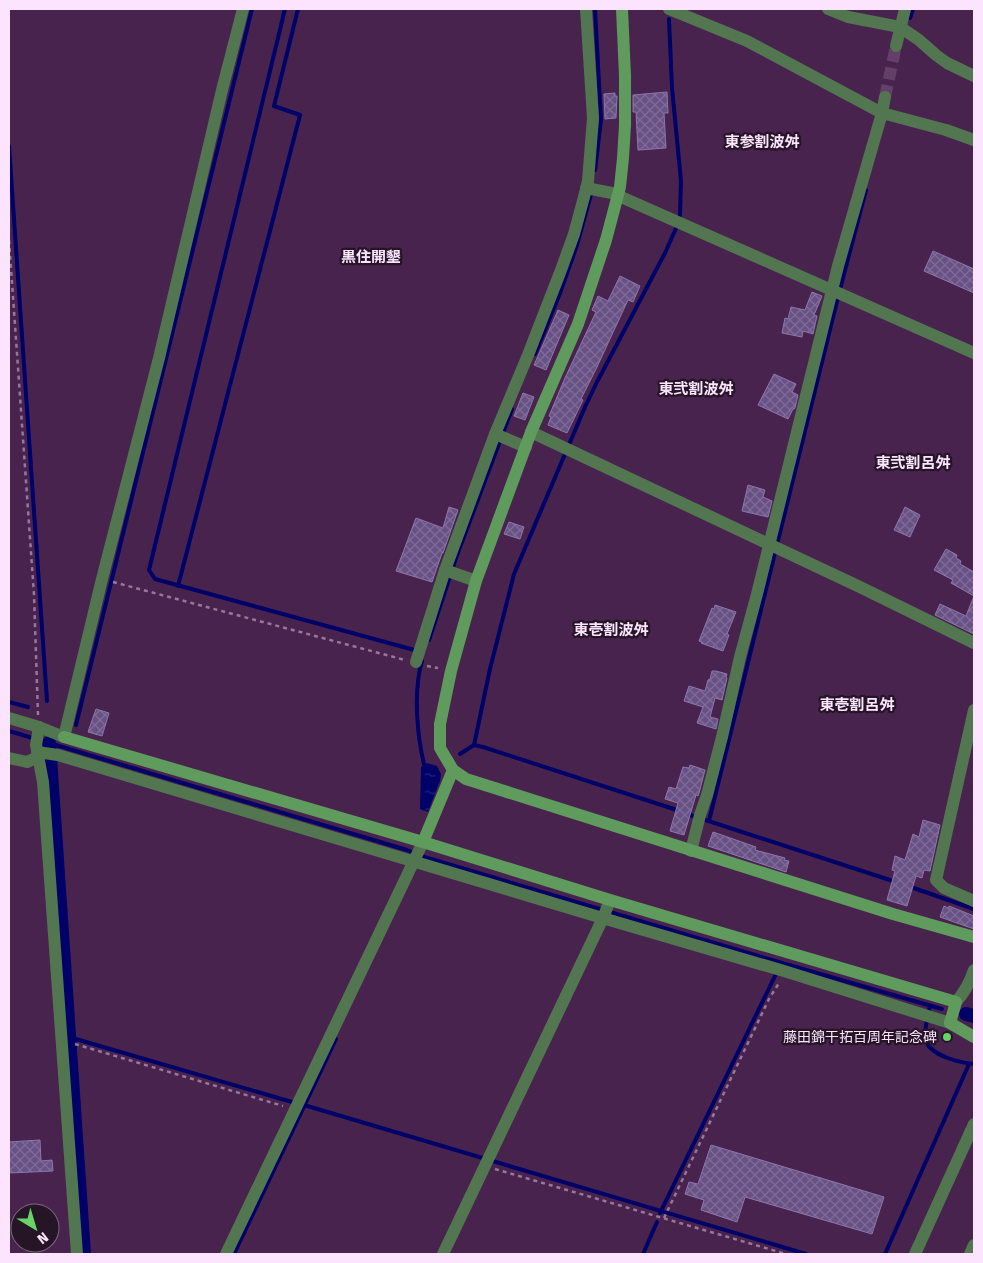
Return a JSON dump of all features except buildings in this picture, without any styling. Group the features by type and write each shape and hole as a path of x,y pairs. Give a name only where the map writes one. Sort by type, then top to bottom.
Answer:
{"street":[{"path":"64,737 161,349 243,9"},
{"path":"419,655 528,355 591,189 593,118 586,9"},
{"path":"622,9 625,76 624,125 623,158 618,196 606,240 578,324 531,432 476,581 451,672 440,724 440,748 453,770 466,779 893,914 974,937"},
{"path":"669,9 747,41 882,113 946,130 974,140"},
{"path":"828,9 848,17 900,27 947,63 974,76"},
{"path":"896,46 905,9"},
{"path":"691,851 710,785 740,657 775,547 835,293 841,257 882,113 885,96"},
{"path":"591,189 612,193 680,222 835,293 974,353"},
{"path":"531,432 860,587 974,643"},
{"path":"499,436 526,447"},
{"path":"449,572 476,581"},
{"path":"974,710 936,880 944,888 974,900"},
{"path":"9,718 41,746 58,755 418,853 603,912 788,963 950,1023 974,1037"},
{"path":"9,758 27,762 41,746 64,737 603,912 788,963 956,1002"},
{"path":"41,746 77,1254"},
{"path":"226,1254 418,853 453,770"},
{"path":"443,1254 603,912"},
{"path":"950,1023 956,1002 964,993 974,970"},
{"path":"915,1254 974,1124"},
{"path":"970,1254 974,1245"}],"path":[{"path":"9,240 34,595 41,746"},
{"path":"114,582 374,652 419,655"},
{"path":"665,1217 788,963"},
{"path":"71,1043 295,1110"},
{"path":"487,1162 786,1254"}],"water":[{"path":"427,763 437,766 441,774 428,812 420,809 421,767"}],"waterway":[{"path":"76,725 252,9"},
{"path":"285,9 149,570 155,579 418,651"},
{"path":"178,586 300,115 274,106 298,9"},
{"path":"595,9 601,120 595,170"},
{"path":"910,18 913,9"},
{"path":"474,745 490,669 514,574 585,407 665,253 680,215 681,181 672,88 669,19"},
{"path":"9,146 47,701"},
{"path":"709,821 866,190"},
{"path":"535,354 559,296 577,245 592,191"},
{"path":"429,640 456,558 512,409"},
{"path":"422,661 419,673 417,714 425,768"},
{"path":"9,702 28,707"},
{"path":"9,731 407,850 421,856 942,1009"},
{"path":"49,743 84,1254"},
{"path":"460,754 474,745 483,747 680,811"},
{"path":"687,814 896,882"},
{"path":"908,886 974,909"},
{"path":"660,1213 775,976"},
{"path":"930,1006 925,1033 929,1046 947,1058 974,1064"},
{"path":"966,1014 974,1016"},
{"path":"69,1037 292,1102"},
{"path":"234,1254 336,1039"},
{"path":"885,1254 969,1064"},
{"path":"304,1105 806,1254"},
{"path":"643,1254 657,1222"}],"tunnel":[{"path":"885,97 896,46"}],"place":[{"name":"藤田錦干拓百周年記念碑","path":"947,1037"}],"district":[{"name":"東参割波舛","path":"762,142"},
{"name":"黒住開墾","path":"371,257"},
{"name":"東弐割波舛","path":"696,389"},
{"name":"東弐割呂舛","path":"913,463"},
{"name":"東壱割波舛","path":"611,630"},
{"name":"東壱割呂舛","path":"857,705"}]}
